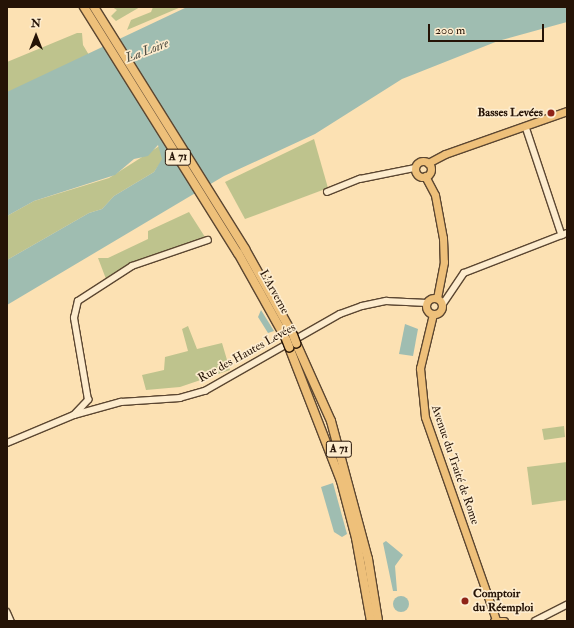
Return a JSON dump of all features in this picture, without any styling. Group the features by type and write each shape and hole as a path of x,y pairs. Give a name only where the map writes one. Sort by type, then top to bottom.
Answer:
{"highway":[{"name":"L'Arverne","path":"94,7 216,202 291,341 333,429 368,559 378,621"},
{"name":"L'Arverne","path":"84,8 291,341 341,481 356,538 371,621"}],"main road":[{"path":"425,176 418,175 415,168 420,162 428,163 445,154 526,127 567,111"},
{"path":"425,176 430,170 428,163"},
{"path":"425,176 435,195 443,238 444,262 437,298"},
{"path":"437,298 442,304 440,312 433,314 427,310 427,303 437,298"},
{"name":"Avenue du Traité de Rome","path":"433,314 420,368 423,404 498,621"}],"street":[{"path":"442,304 464,273 565,234 526,127"},
{"path":"327,192 360,179 415,168"},
{"path":"96,409 88,400 74,318 78,301 132,266 208,240"},
{"name":"Rue des Hautes Levées","path":"7,443 74,415 96,409 127,401 180,398 205,390 340,314 362,306 386,301 427,303"},
{"path":"74,415 88,400"},
{"path":"7,447 24,435"},
{"path":"535,621 567,604"},
{"path":"7,612 11,621"}],"green space":[{"path":"112,7 140,7 116,21 111,16 117,10"},
{"path":"153,7 181,7 127,30 131,20 151,12"},
{"path":"77,33 82,33 83,45 89,55 7,94 7,62"},
{"path":"314,139 328,188 245,219 225,182"},
{"path":"161,145 163,159 154,172 114,196 102,209 89,213 7,260 7,216 34,201 109,178"},
{"path":"189,212 205,237 128,265 106,279 98,258 108,258 148,239 148,231"},
{"path":"188,326 197,349 222,343 230,370 180,387 146,390 142,375 164,370 165,357 188,351 182,329"},
{"path":"564,426 565,437 544,440 542,429"},
{"path":"567,462 567,500 532,505 527,467"}],"water":[{"name":"La Loire","path":"187,7 567,7 567,22 498,41 402,79 315,134 224,176 7,305 7,260 89,213 102,209 114,196 154,172 162,159 158,145 148,156 134,159 115,175 34,201 7,216 7,92"},
{"path":"261,310 274,331 268,333 258,317"},
{"path":"405,324 418,329 413,356 399,354"},
{"path":"333,483 347,534 342,537 334,532 321,487"},
{"path":"386,541 403,555 395,566 397,591 393,591 383,543"},
{"path":"401,596 407,598 409,604 407,610 401,612 395,610 393,604 395,598"}],"place":[{"name":"Basses Levées","path":"551,113"},
{"name":"Comptoir du Réemploi","path":"465,601"}]}
